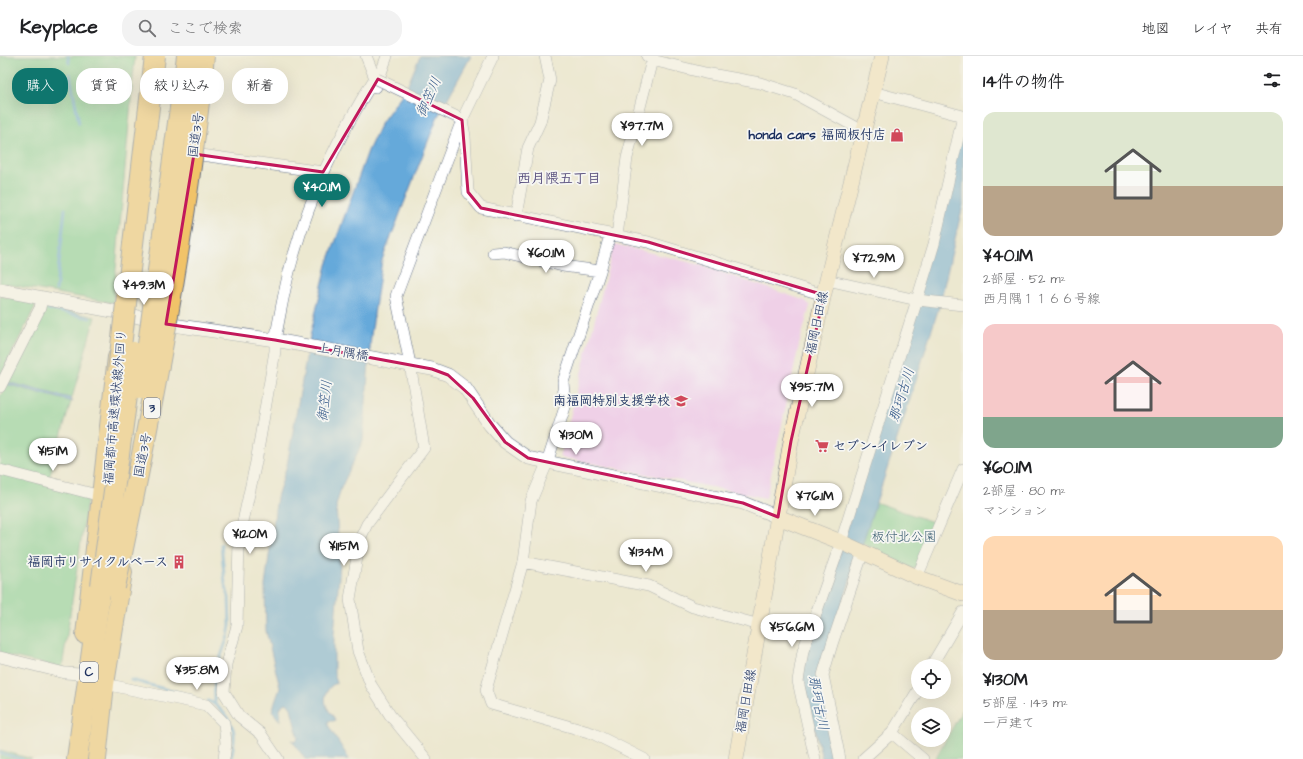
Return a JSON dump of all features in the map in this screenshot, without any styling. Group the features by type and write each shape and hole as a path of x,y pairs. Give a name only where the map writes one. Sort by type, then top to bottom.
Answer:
{"highway":[{"path":"67,759 80,674 150,85 151,56"},
{"name":"福岡都市高速環状線外回り","path":"77,759 108,586 113,409 155,56"},
{"path":"108,586 123,417 149,242 173,56"},
{"path":"108,586 187,56"},
{"name":"C","path":"91,759 108,586 149,423 179,248 205,56"},
{"name":"国道3号","path":"97,759 105,684 132,513 166,324 194,154 205,56"}],"main road":[{"name":"福岡日田線","path":"734,759 760,624 790,448 827,280 882,56"},
{"path":"778,517 841,542 917,577 963,594"}],"street":[{"path":"366,56 376,78 460,119 465,136 468,192 481,208 648,242 824,295"},
{"path":"344,131 375,88 387,56"},
{"path":"426,759 390,715 371,685 358,651 350,599 360,539 367,524 424,448 406,364 396,296 460,119 493,56"},
{"path":"516,216 528,148 540,122 550,80 545,56"},
{"path":"644,759 592,733 491,704 486,690 523,562 532,501 565,407 563,382 613,236 627,158 651,57 705,73 760,83 795,94 863,131"},
{"path":"278,759 261,734 239,716 224,692 226,664 237,626 239,540 256,462 275,351 279,341 293,254 323,172 350,118 376,78"},
{"path":"815,759 798,681 803,651 841,542 918,300 934,244 963,116 873,92"},
{"path":"194,154 323,172"},
{"path":"493,253 504,252 563,266 600,272"},
{"path":"827,280 918,300 963,305"},
{"name":"上月隅橋","path":"0,290 122,313 166,324 279,341 406,364 448,375 465,388 490,424 505,442 528,458 546,463 743,503 778,517"},
{"path":"0,388 40,308 42,298"},
{"path":"917,577 963,469"},
{"path":"0,470 101,496"},
{"path":"840,759 823,675 863,552"},
{"path":"523,562 649,586 693,607 760,624"},
{"path":"935,659 963,612"},
{"path":"0,657 65,673 80,674"},
{"path":"105,684 206,705 224,723 226,743 224,759"},
{"path":"863,759 892,733 913,699"},
{"path":"892,733 923,759"}],"highlighted area":[{"path":"378,79 462,120 468,192 481,208 648,242 824,295 791,441 778,517 743,503 528,458 505,442 473,398 448,375 432,369 275,340 166,324 194,154 323,172"}],"shaded area":[{"name":"南福岡特別支援学校","path":"614,244 697,264 806,301 810,306 799,345 766,498 560,457"}],"green space":[{"path":"0,56 135,56 132,90 132,68 76,68 76,104 131,104 113,303 0,283"},
{"path":"0,296 33,302 35,307 0,377"},
{"path":"48,307 95,317 49,479 0,467 0,397 44,309"},
{"path":"0,473 88,495 62,668 0,654"},
{"name":"板付北公園","path":"875,502 936,523 916,567 912,569 860,542"},
{"path":"963,709 963,759 935,759 942,747 951,747 951,730"},
{"path":"0,750 32,759 0,759"}],"water":[{"name":"御笠川","path":"420,56 471,56 437,118 382,260 371,335 363,441 341,488 336,506 340,565 334,634 334,673 337,683 328,690 325,702 335,720 328,721 328,725 349,759 305,759 292,740 295,741 298,738 291,708 287,703 283,704 280,709 280,721 272,711 280,688 266,631 265,586 277,497 287,465 310,336 327,265 368,151 381,123 406,89"},
{"name":"那珂古川","path":"963,128 963,205 939,307 821,668 837,759 822,759 803,676 803,665 841,550"},
{"path":"7,382 70,398 73,402 6,384"}],"waterway":[{"path":"68,56 69,63"},
{"path":"70,74 79,123"},
{"path":"56,290 65,209"},
{"path":"48,309 90,318"},
{"path":"215,703 214,676 228,636 230,625 229,598 225,584 221,544"},
{"path":"131,680 191,696"},
{"path":"208,701 220,708 233,729 234,739 231,759"},
{"path":"0,753 22,759"}],"place":[{"name":"honda cars 福岡板付店","path":"897,135"},
{"name":"南福岡特別支援学校","path":"681,401"},
{"name":"セブン-イレブン","path":"822,446"},
{"name":"福岡市リサイクルベース","path":"179,562"}],"district":[{"name":"西月隈五丁目","path":"559,179"}]}
